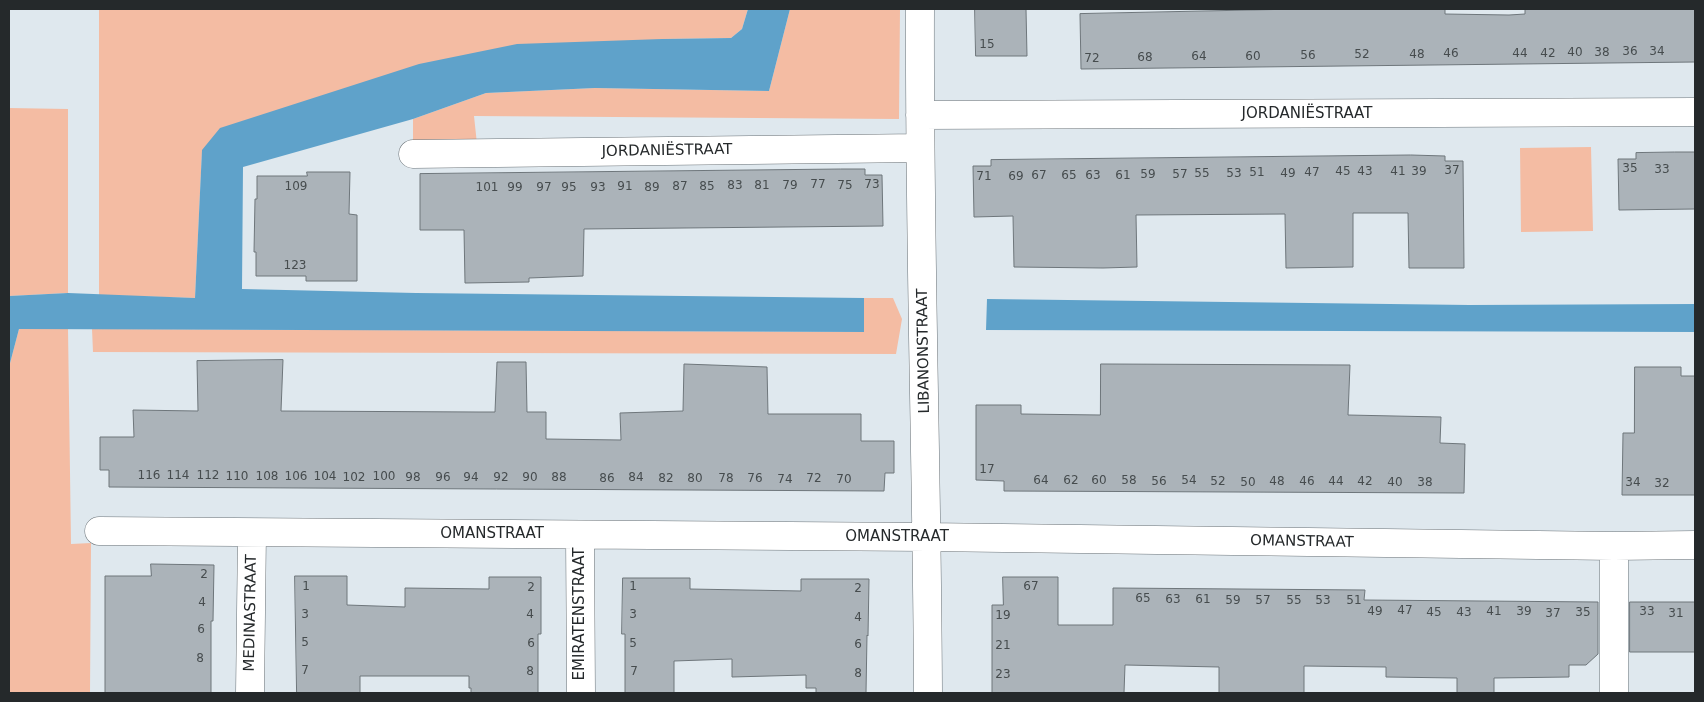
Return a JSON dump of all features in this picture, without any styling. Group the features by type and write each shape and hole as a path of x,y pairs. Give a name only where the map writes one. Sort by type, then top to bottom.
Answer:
{"street":[{"name":"LIBANONSTRAAT","path":"920,9 920,148 928,693"},
{"name":"JORDANIËSTRAAT","path":"920,115 1695,112"},
{"name":"JORDANIËSTRAAT","path":"414,154 920,148"},
{"name":"OMANSTRAAT","path":"99,531 927,537 1614,546 1695,545"},
{"name":"MEDINASTRAAT","path":"250,693 252,533"},
{"name":"EMIRATENSTRAAT","path":"580,535 581,693"},
{"path":"1614,546 1614,693"}],"shaded area":[{"path":"99,9 748,9 742,29 731,38 662,39 202,151 195,298 99,295"},
{"path":"790,9 900,9 899,119 474,116 477,144 413,144 413,119 486,93 595,88 769,91"},
{"path":"9,108 68,109 68,293 9,296"},
{"path":"1591,147 1593,231 1521,232 1520,148"},
{"path":"864,298 893,298 902,319 896,354 93,352 92,329 863,332"},
{"path":"19,329 68,329 71,544 91,543 90,693 9,693 9,367"}],"water":[{"path":"748,9 790,9 769,91 595,88 486,93 413,119 243,167 242,289 864,298 864,332 19,329 9,367 9,296 68,293 195,298 202,150 220,128 419,64 517,44 731,38 742,29"},
{"path":"987,299 1470,305 1695,304 1695,332 986,330"}],"building":[{"path":"975,9 1026,9 1027,56 976,56"},
{"path":"1298,9 1445,9 1445,14 1509,15 1525,14 1525,9 1695,9 1695,62 1081,69 1080,14"},
{"path":"1695,152 1695,209 1619,210 1618,159 1636,159 1636,153"},
{"path":"1445,156 1445,161 1463,161 1464,268 1409,268 1408,213 1353,213 1353,267 1286,268 1285,214 1136,215 1137,267 1103,268 1014,267 1013,216 974,217 973,166 991,166 991,160"},
{"path":"865,169 865,175 882,175 883,226 584,229 583,276 529,278 529,282 465,283 464,230 420,230 420,174"},
{"path":"307,172 350,172 349,214 357,215 357,281 306,281 306,276 256,276 256,252 254,252 257,176 307,176"},
{"path":"283,360 281,411 495,412 497,362 526,362 527,412 546,412 546,439 621,440 620,413 683,411 684,364 767,367 768,414 861,414 861,441 894,441 894,473 885,473 884,491 109,487 109,470 100,470 100,437 134,437 133,410 198,411 197,361"},
{"path":"1101,364 1350,365 1348,415 1441,417 1440,443 1465,444 1464,493 1004,491 1004,481 976,480 976,405 1021,405 1021,414 1100,415"},
{"path":"1635,367 1681,367 1681,376 1695,376 1695,495 1622,495 1623,433 1634,433"},
{"path":"151,564 214,565 213,621 211,621 211,693 105,693 105,576 151,576"},
{"path":"295,576 347,576 347,605 405,607 405,588 489,589 489,577 541,577 541,634 538,634 538,693 471,693 469,676 360,676 360,693 297,693"},
{"path":"1003,577 1058,577 1058,625 1113,625 1113,588 1365,590 1364,600 1598,602 1598,654 1586,665 1569,665 1569,677 1494,678 1494,693 1457,693 1457,678 1386,677 1386,667 1304,666 1304,693 1219,693 1219,667 1125,665 1124,693 992,693 992,605 1003,605"},
{"path":"623,578 690,578 690,589 801,591 801,579 869,579 866,693 816,693 816,688 806,688 806,675 732,677 732,659 674,661 674,693 625,693 625,634 622,634"},
{"path":"1630,602 1695,602 1695,652 1630,652"}]}
